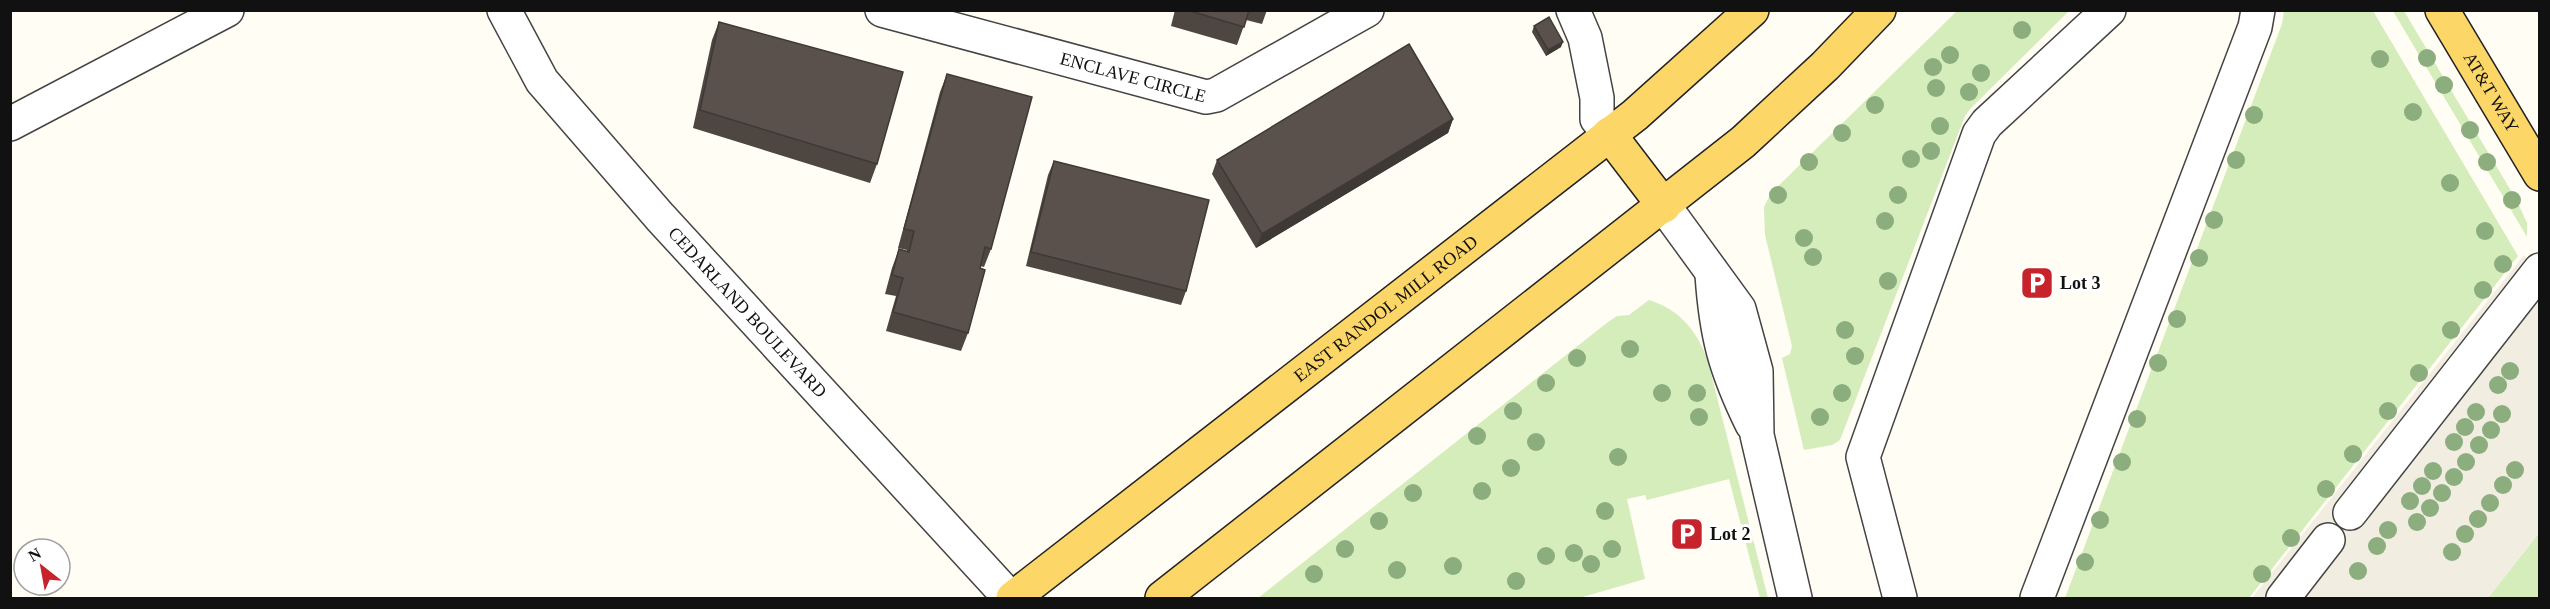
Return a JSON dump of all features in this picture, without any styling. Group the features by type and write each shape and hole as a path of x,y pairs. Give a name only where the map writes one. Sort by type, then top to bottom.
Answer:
{"main road":[{"name":"EAST RANDOL MILL ROAD","path":"1012,598 1603,126 1697,62 1752,10"},
{"path":"1162,598 1664,206 1751,135 1825,66 1879,10"},
{"name":"AT&T WAY","path":"2442,10 2540,174"},
{"path":"1603,126 1664,206"}],"street":[{"path":"13,116 227,10"},
{"name":"CEDARLAND BOULEVARD","path":"504,10 542,81 660,217 1012,598"},
{"name":"ENCLAVE CIRCLE","path":"882,10 1206,97 1216,95 1367,10"},
{"path":"1573,10 1585,38 1603,126"},
{"path":"1900,598 1863,457 1979,134 1987,123 2109,10"},
{"path":"2037,598 2255,27 2258,10"},
{"path":"1664,206 1739,309 1756,371 1757,435 1795,598"},
{"path":"2350,513 2540,270"},
{"path":"2283,598 2328,540"}],"green space":[{"path":"1958,10 2069,11 1965,116 1840,440 1832,445 1804,450 1782,358 1790,354 1792,346 1765,235 1764,207 1771,193"},
{"path":"2284,11 2373,11 2518,256 2249,598 2065,598 2282,24"},
{"path":"2393,11 2404,11 2517,201 2527,223 2527,237"},
{"path":"1649,300 1669,309 1685,322 1697,338 1707,358 1768,598 1760,598 1729,479 1647,500 1645,495 1627,499 1645,579 1579,598 1258,598 1608,322 1617,316 1629,315"},
{"path":"2539,533 2539,598 2488,598"}],"shaded area":[{"path":"2524,255 2539,280 2539,533 2488,598 2252,598"}],"building":[{"path":"1187,10 1249,10 1244,27"},
{"path":"1549,17 1563,42 1548,50 1534,26"},
{"path":"719,22 903,72 877,164 700,110"},
{"path":"1409,44 1453,119 1262,234 1217,160"},
{"path":"947,74 1032,97 991,249 985,247 980,268 985,270 968,333 893,312 903,278 892,275 899,249 909,252 914,231 904,229"},
{"path":"1054,161 1209,200 1186,291 1031,252"}],"place":[{"name":"Lot 3","path":"2037,283"},
{"name":"Lot 2","path":"1687,534"}]}
